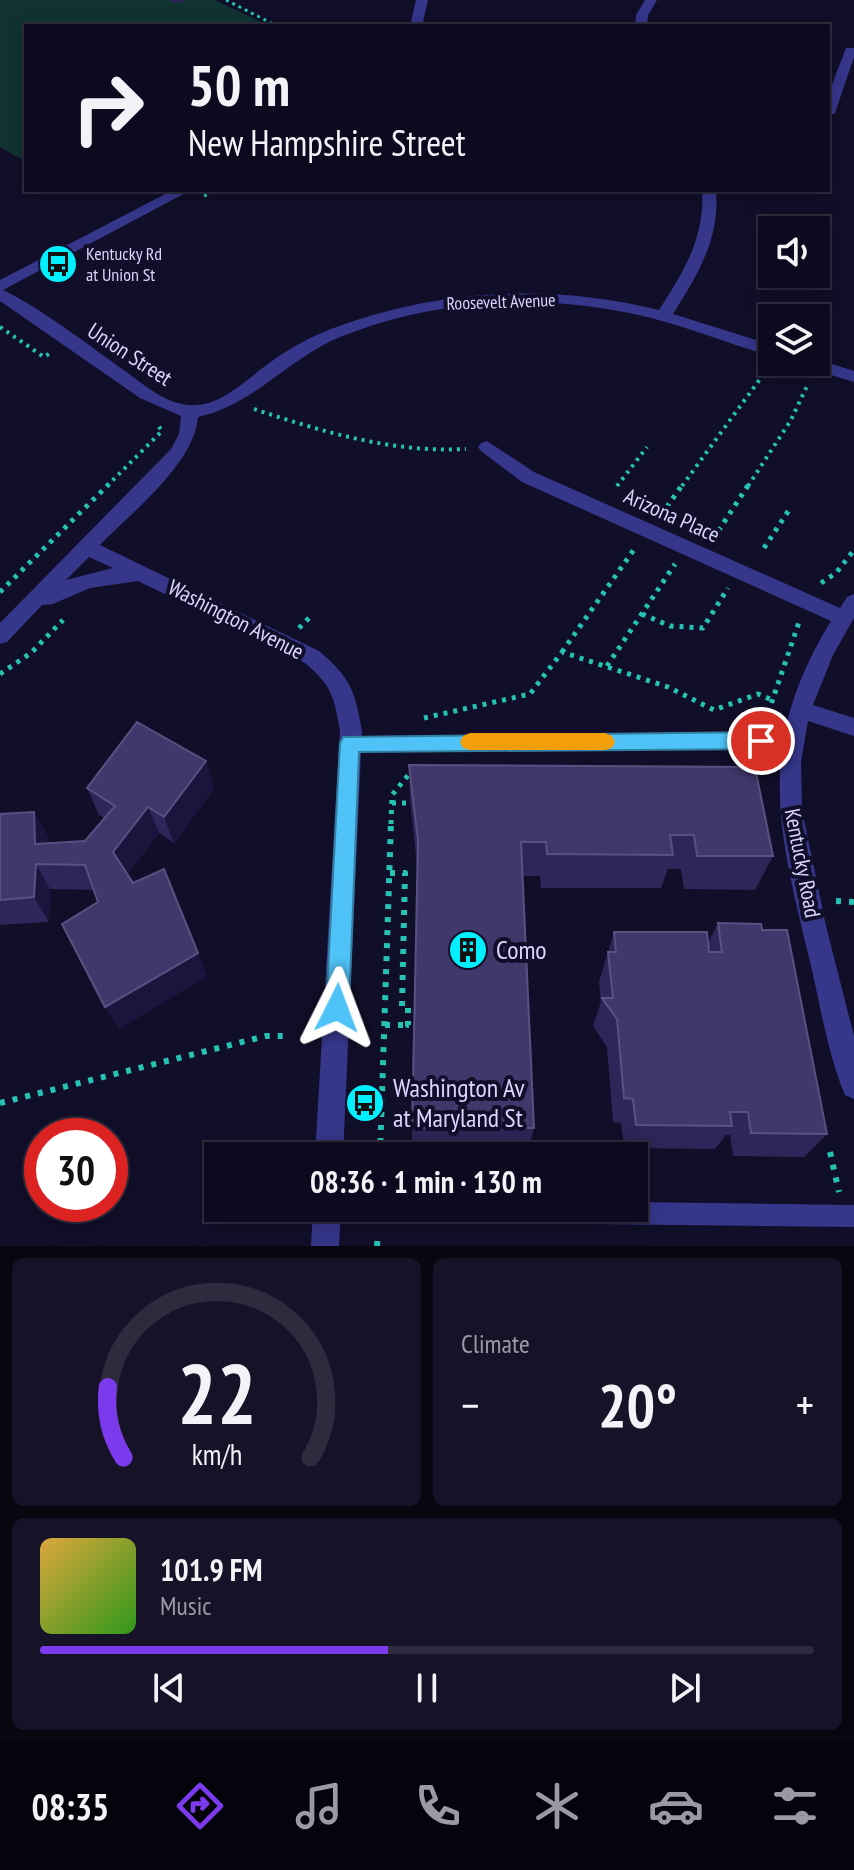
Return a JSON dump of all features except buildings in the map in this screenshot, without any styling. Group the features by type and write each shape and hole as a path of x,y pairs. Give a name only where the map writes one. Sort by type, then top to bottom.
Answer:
{"street":[{"path":"416,24 422,0"},
{"path":"641,24 642,15 651,0"},
{"path":"830,107 850,51"},
{"path":"0,286 180,192"},
{"path":"663,317 693,271 708,239 709,192"},
{"name":"Union Street","path":"0,294 154,399 190,411"},
{"name":"Roosevelt Avenue","path":"190,411 212,408 244,390 280,363 329,336 383,316 438,304 547,298 607,304 663,317 758,347"},
{"path":"830,369 854,377"},
{"path":"0,636 178,453 188,434 190,411"},
{"name":"Arizona Place","path":"487,447 528,477 702,555 848,610"},
{"name":"Washington Avenue","path":"86,547 286,642 318,661 344,691 349,711 350,743 330,1142"},
{"path":"23,613 68,586 88,579 144,574"},
{"name":"Kentucky Road","path":"848,610 817,663 800,710 791,749 790,810 808,901 854,1086"},
{"path":"800,710 854,727"},
{"path":"325,1246 326,1222"}],"lane":[{"path":"350,743 761,741 791,749"},
{"path":"648,1213 854,1216"}],"path":[{"path":"226,0 273,24"},
{"path":"0,327 44,357 53,351"},
{"path":"649,531 763,376"},
{"path":"702,555 791,420 808,376"},
{"path":"253,408 312,429 397,445 457,450 487,447"},
{"path":"0,592 162,431 157,424"},
{"path":"617,486 647,447"},
{"path":"764,548 789,510"},
{"path":"422,719 530,694 624,562"},
{"path":"607,666 664,580"},
{"path":"642,614 670,626 703,628 717,606"},
{"path":"0,674 31,653 63,620"},
{"path":"562,652 668,687 714,710 758,694 770,699"},
{"path":"381,1142 392,795 410,773 425,773"},
{"path":"392,803 410,803"},
{"path":"385,1025 411,1025 408,1006 402,1006 405,873 390,873"},
{"path":"836,901 854,902"},
{"path":"0,1103 266,1036 283,1036"}],"green space":[{"path":"0,0 215,0 266,24 24,24 24,161 0,147"}],"slow traffic":[{"path":"470,742 605,742"}],"place":[{"name":"Kentucky Rd at Union St","path":"58,264"},
{"name":"Como","path":"468,950"},
{"name":"Washington Av at Maryland St","path":"365,1103"}],"route":[{"path":"337,1008 350,743 761,741"}]}
